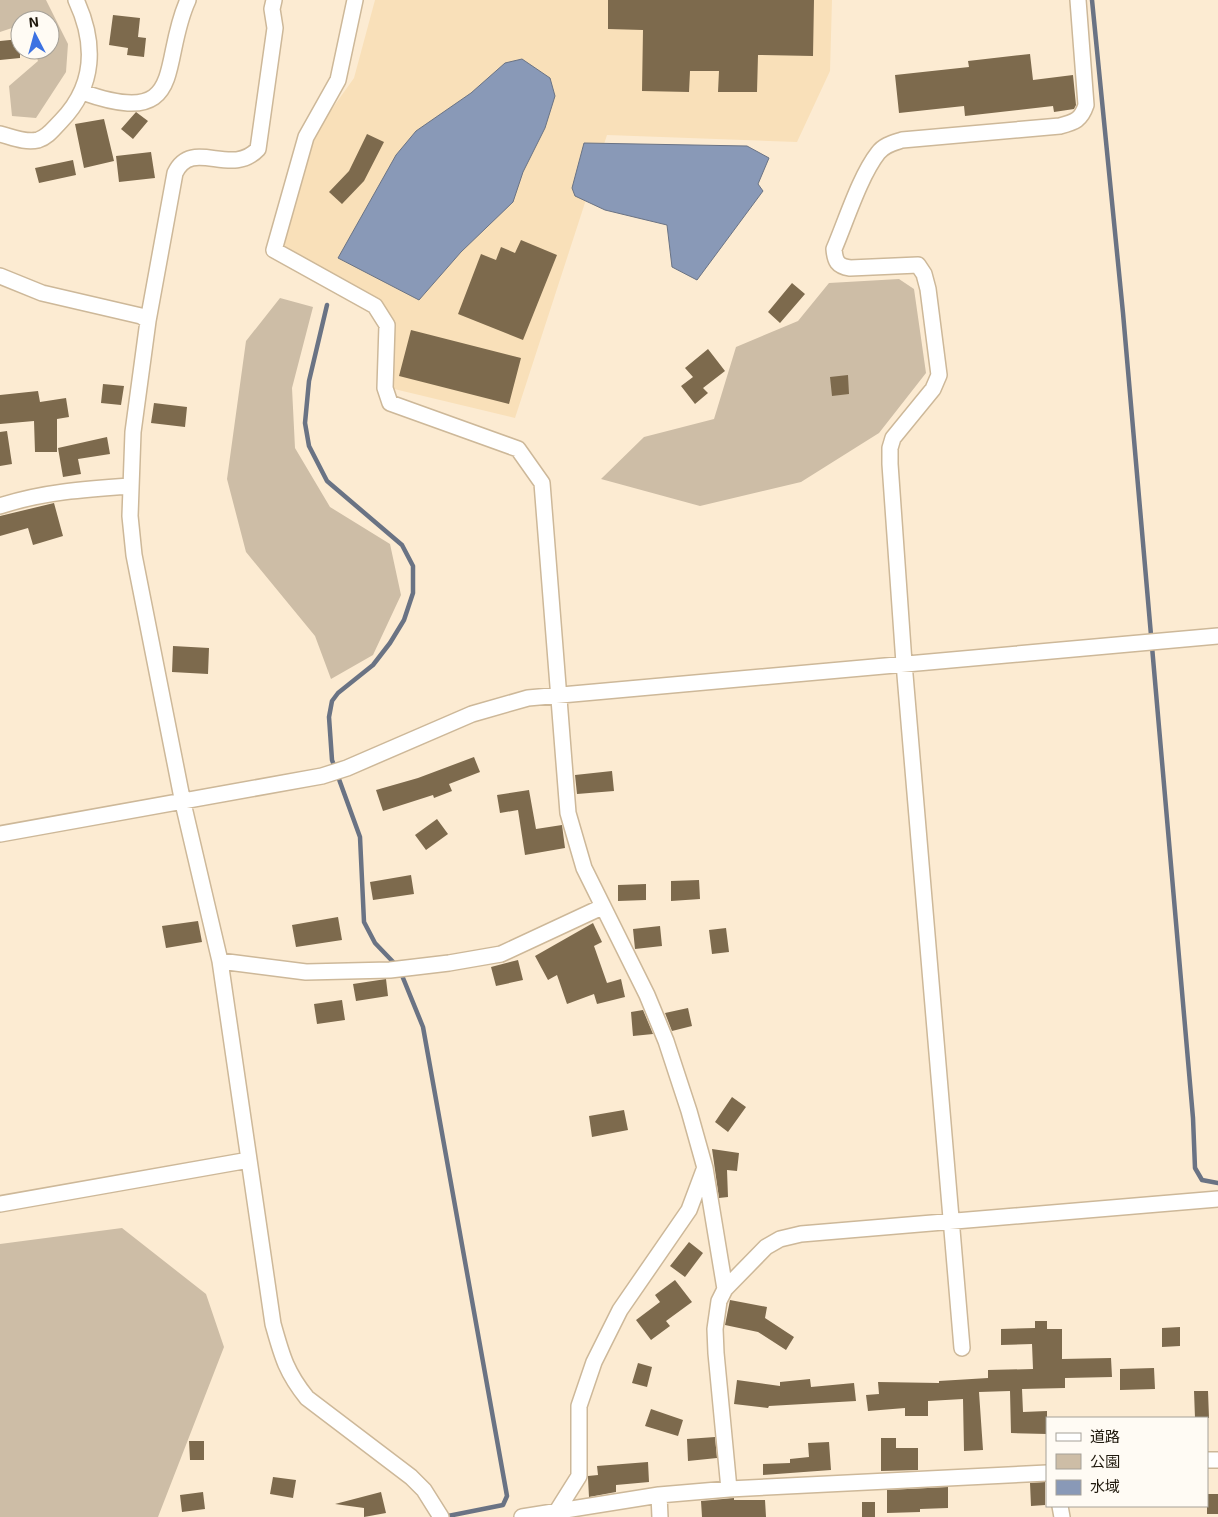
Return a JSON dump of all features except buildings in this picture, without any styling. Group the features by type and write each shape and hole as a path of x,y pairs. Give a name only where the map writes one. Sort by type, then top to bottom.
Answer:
{"street":[{"path":"0,134 26,141 38,140 48,134 70,112 82,92 89,70 89,52 86,30 76,0"},
{"path":"82,92 108,101 125,103 145,101 159,94 168,79 182,12 188,0"},
{"path":"274,0 272,9 275,28 258,149 250,157 236,161 200,157 180,163 175,173 148,321 133,432 130,486 134,555 183,803 220,961 273,1324 283,1362 307,1398 411,1477 424,1490 440,1514"},
{"path":"356,0 338,80 306,137 274,250 374,306 387,325 385,388 390,403 518,449 542,483 557,695 568,813 584,868 647,995 666,1041 705,1168 725,1289"},
{"path":"962,1348 904,663 890,448 893,438 933,389 939,375 928,289 924,274 918,265 850,268 840,266 834,260 834,249 869,168 879,152 889,144 902,140 1060,126 1076,122 1083,116 1086,105 1078,0"},
{"path":"0,276 42,293 141,316 148,321"},
{"path":"0,506 29,497 58,492 130,486"},
{"path":"0,834 183,803 322,776 347,768 472,714 528,698 1218,636"},
{"path":"220,961 306,972 407,968 501,954 602,907"},
{"path":"0,1204 249,1160"},
{"path":"557,1511 579,1476 579,1406 594,1362 620,1310 689,1210 705,1168"},
{"path":"729,1489 715,1329 719,1301 725,1289 766,1247 780,1239 801,1234 952,1223 1218,1199"},
{"path":"522,1517 659,1495 729,1489 1046,1473"},
{"path":"659,1495 660,1517"}],"shaded area":[{"path":"375,0 832,0 830,71 797,142 607,135 515,418 390,388 389,311 281,250 314,134 354,78"}],"green space":[{"path":"0,0 46,0 51,10 10,10 10,29 0,32"},
{"path":"60,28 68,44 66,72 36,118 12,116 9,86 38,61 60,60"},
{"path":"899,279 914,289 926,373 879,433 801,482 700,506 601,479 644,437 714,419 736,347 798,321 829,283"},
{"path":"280,298 313,307 292,388 295,448 330,507 390,544 401,595 373,655 331,679 315,636 246,552 227,479 246,341"},
{"path":"122,1228 206,1294 224,1347 158,1517 0,1517 0,1244"}],"water":[{"path":"522,59 550,78 555,96 545,128 523,172 513,202 461,252 419,300 338,258 396,155 416,131 471,93 505,63"},
{"path":"584,143 747,146 769,158 758,184 763,191 697,280 672,267 667,225 605,210 575,196 572,188"}],"waterway":[{"path":"1092,0 1123,313 1193,1118 1195,1168 1202,1180 1218,1183"},
{"path":"327,305 309,381 305,423 309,446 327,481 402,545 413,566 413,593 404,620 390,643 373,665 338,693 332,701 329,717 332,760 360,837 364,922 375,943 397,966"},
{"path":"401,973 423,1027 507,1496 503,1505 443,1517"}]}
